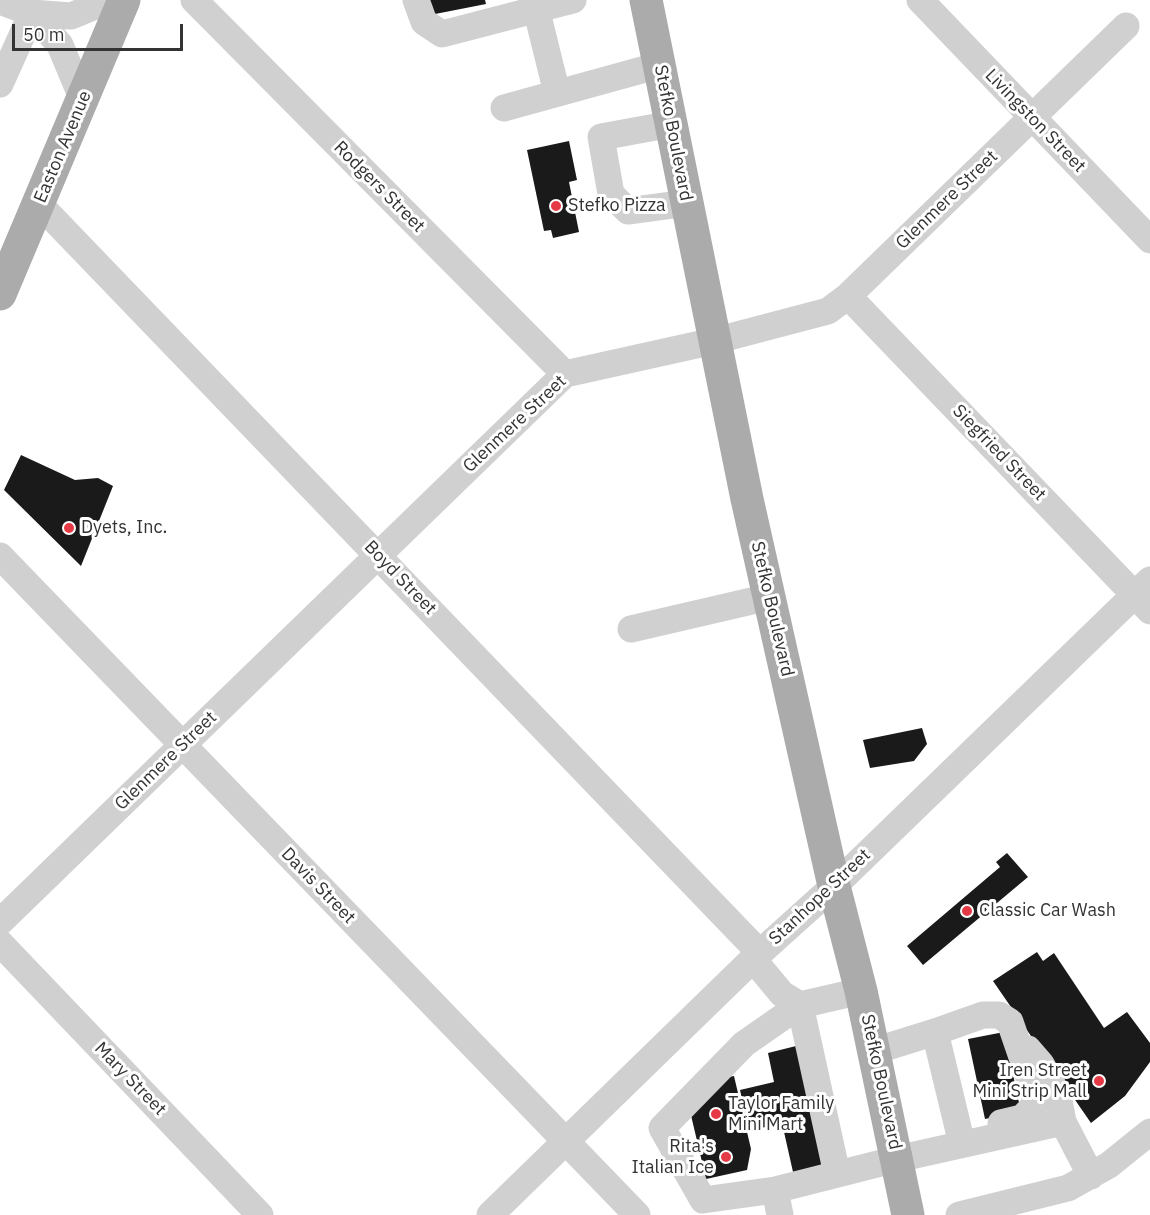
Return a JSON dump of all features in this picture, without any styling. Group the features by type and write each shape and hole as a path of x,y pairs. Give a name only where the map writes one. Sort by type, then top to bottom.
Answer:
{"main road":[{"name":"Easton Avenue","path":"4,274 39,204 124,0"},
{"name":"Stefko Boulevard","path":"646,0 714,341 769,597 834,886 861,991 908,1215"}],"street":[{"path":"0,1 32,13 71,16 110,0"},
{"name":"Rodgers Street","path":"194,0 565,374"},
{"path":"416,7 442,34 535,4 573,0"},
{"name":"Livingston Street","path":"920,0 1150,240"},
{"path":"535,4 557,93"},
{"path":"0,84 32,13"},
{"path":"32,13 60,45 83,100"},
{"name":"Glenmere Street","path":"0,922 565,374 714,341 828,311 848,296 1126,26"},
{"path":"504,108 660,65"},
{"path":"672,124 601,137 611,194 628,211 687,202"},
{"name":"Boyd Street","path":"39,204 378,554 756,956 782,994 800,1005"},
{"name":"Siegfried Street","path":"848,296 1145,595"},
{"name":"Davis Street","path":"0,556 637,1215"},
{"name":"Stanhope Street","path":"490,1215 756,956 1145,595"},
{"path":"631,629 769,597"},
{"name":"Mary Street","path":"0,943 260,1215"},
{"path":"861,991 800,1005 744,1044 662,1128 703,1200 777,1203 837,1174 897,1159 960,1136 1022,1118 1035,1105 1016,1036 1010,1022 999,1015 983,1015 968,1019 874,1051"},
{"path":"800,1005 837,1174"},
{"path":"935,1032 960,1136"},
{"path":"1016,1036 1041,1064 1058,1095 1063,1122 1091,1176"},
{"path":"960,1136 1063,1122"},
{"path":"959,1215 1044,1196 1091,1176 1130,1151 1150,1132"}],"building":[{"path":"428,0 485,0 486,4 430,15"},
{"name":"Stefko Pizza","path":"569,141 577,180 569,182 579,232 553,238 551,230 544,231 527,150"},
{"name":"Dyets, Inc.","path":"21,455 75,480 98,478 113,486 81,566 4,490"},
{"path":"922,728 927,744 914,761 870,768 863,740"},
{"name":"Classic Car Wash","path":"1007,853 1028,877 923,965 907,946 1000,867 996,862"},
{"path":"1037,952 1043,961 1054,953 1104,1028 1127,1012 1150,1043 1150,1062 1125,1096 1091,1123 993,981"},
{"path":"1004,1032 1021,1112 985,1119 968,1039"},
{"path":"804,1044 830,1164 793,1172 782,1123 749,1131 740,1090 774,1082 768,1053"},
{"path":"734,1076 751,1149 747,1170 706,1179 690,1111 723,1078"}],"place":[{"name":"Stefko Pizza","path":"556,206"},
{"name":"Dyets, Inc.","path":"69,528"},
{"name":"Classic Car Wash","path":"967,911"},
{"name":"Iren Street Mini Strip Mall","path":"1099,1081"},
{"name":"Taylor Family Mini Mart","path":"716,1114"},
{"name":"Rita's Italian Ice","path":"726,1157"}]}
